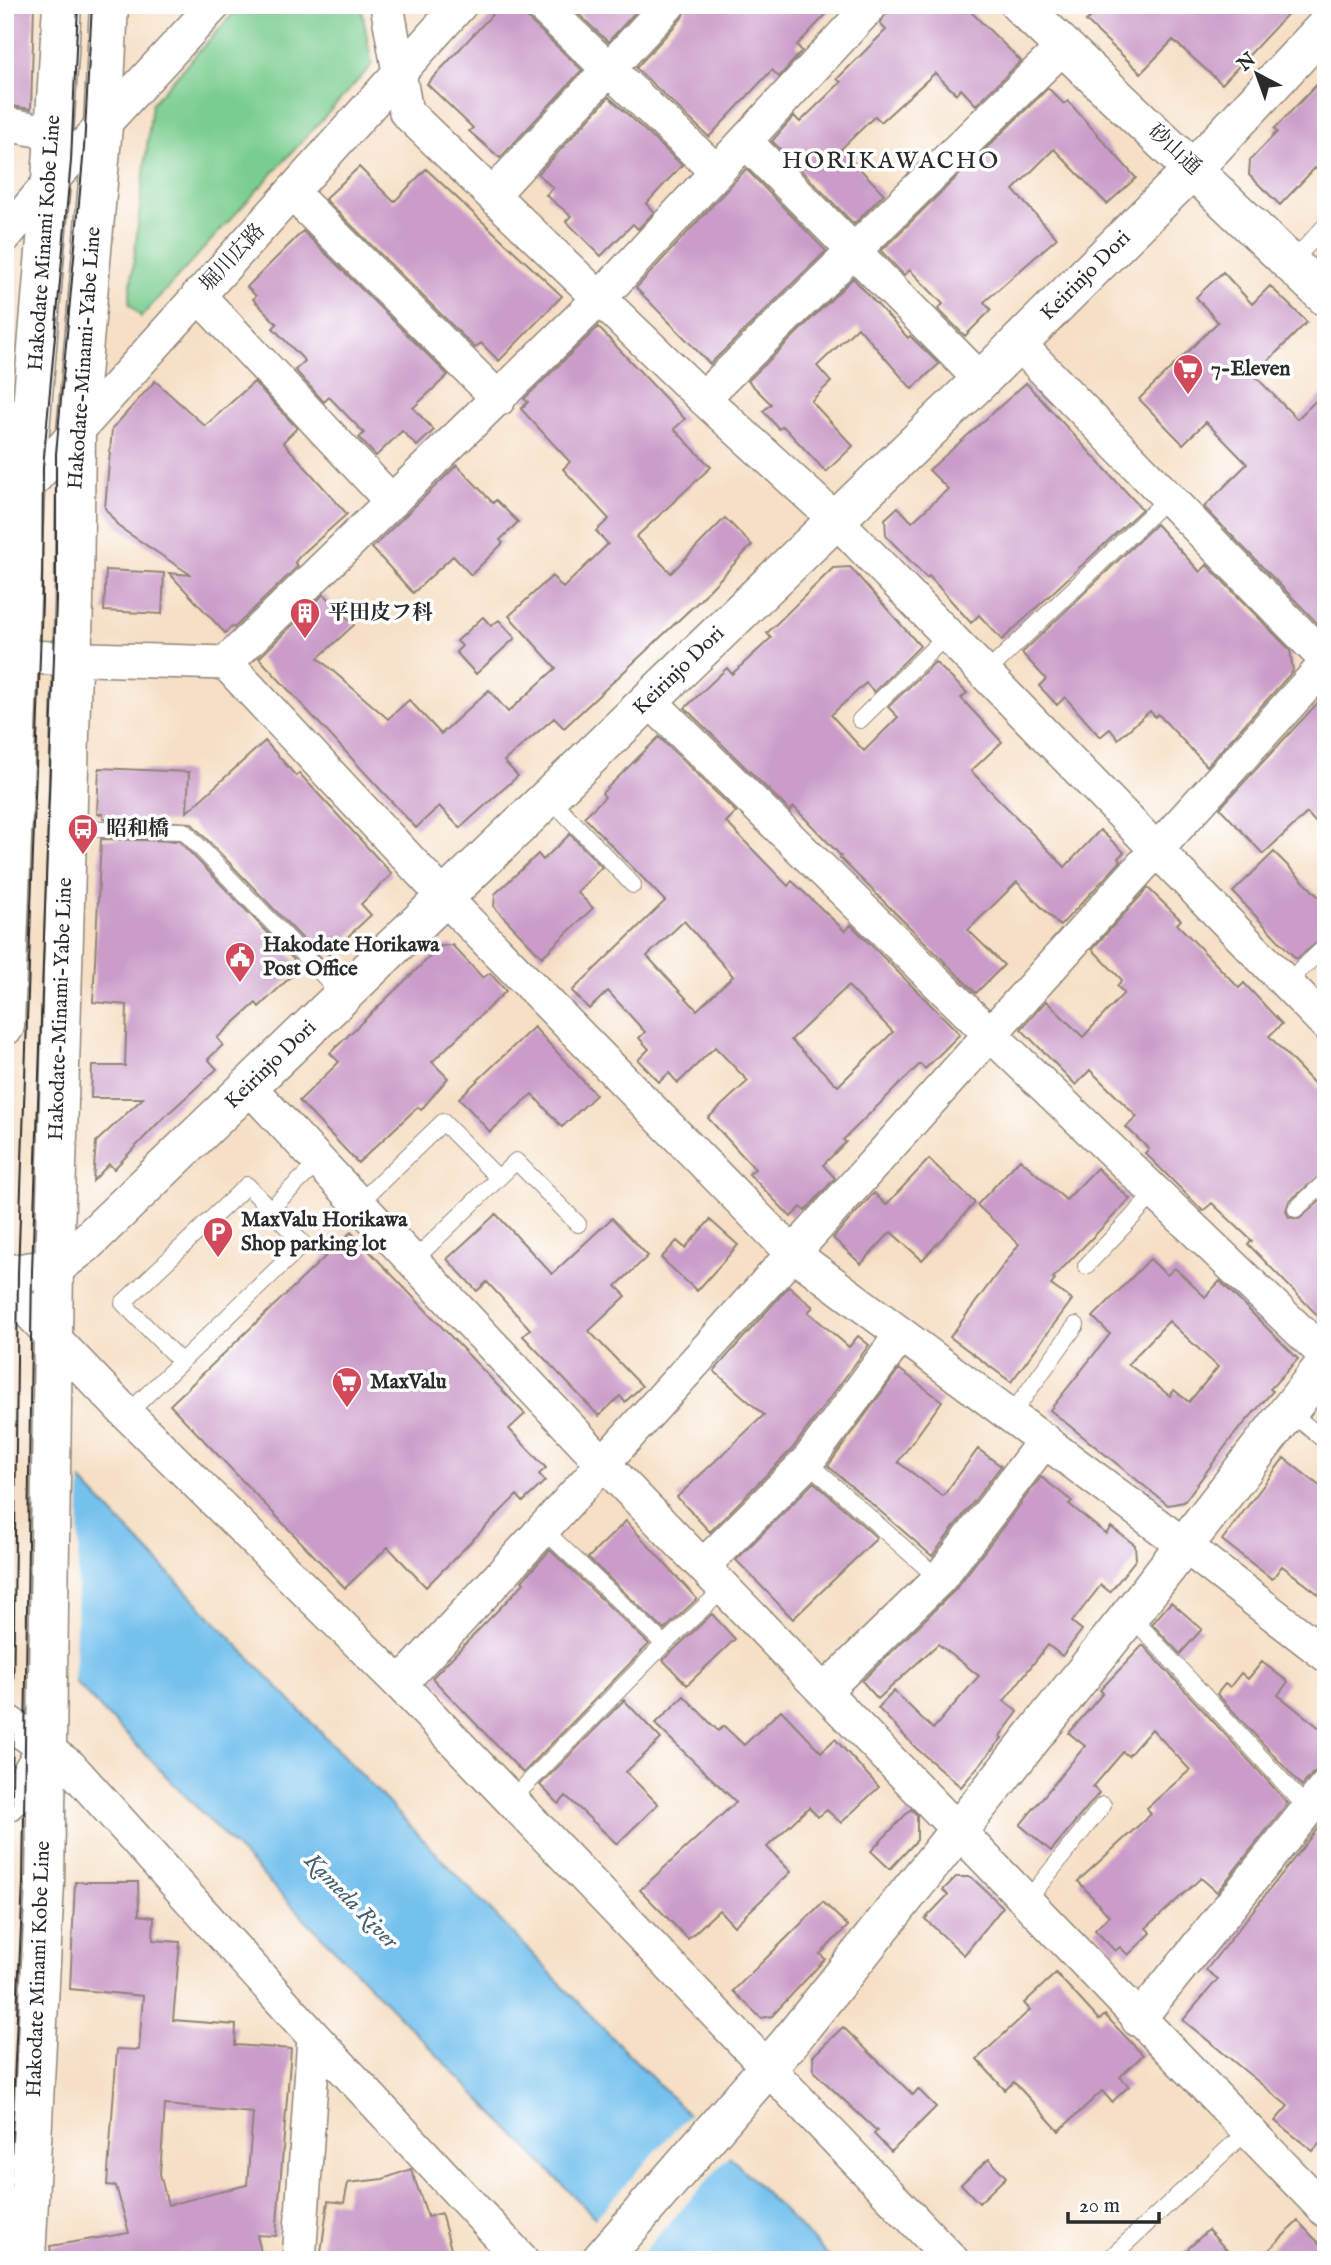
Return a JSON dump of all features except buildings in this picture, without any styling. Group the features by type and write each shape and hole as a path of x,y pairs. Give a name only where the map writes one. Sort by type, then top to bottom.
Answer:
{"street":[{"name":"Hakodate Minami Kobe Line","path":"5,1027 9,841 20,657 15,500 51,181 62,5"},
{"name":"Hakodate-Minami-Yabe Line","path":"47,1678 54,1268 76,432 103,126 109,5"},
{"path":"5,236 51,181 214,5"},
{"path":"387,5 406,112 703,398 835,519 1326,1024"},
{"name":"堀川広路","path":"15,500 198,295 293,194 397,73 460,5"},
{"path":"541,5 717,172"},
{"path":"492,195 668,5"},
{"path":"226,663 601,297 871,5"},
{"name":"砂山通","path":"1020,5 1326,297"},
{"name":"Keirinjo Dori","path":"5,1275 54,1268 86,1243 446,899 981,380 1193,169 1326,26"},
{"path":"703,398 1064,46"},
{"path":"5,124 54,133"},
{"path":"746,142 981,380"},
{"path":"293,194 499,399"},
{"path":"198,295 392,502"},
{"path":"400,1684 544,1530 988,1032 1326,662 1018,343"},
{"path":"20,657 226,663 446,899 791,1252 1045,1440 1326,1655"},
{"path":"650,701 988,1032 1326,1356"},
{"path":"249,1087 603,1463 825,1690 1138,2020 1247,2131 1321,2195"},
{"path":"5,1287 127,1414 400,1684 767,2070 952,2260"},
{"path":"715,1576 807,1462 901,1335"},
{"path":"608,2251 767,2070 1130,1615 1326,1363"},
{"path":"825,1690 939,1579 1045,1440"},
{"name":"Hakodate Minami Kobe Line","path":"26,2260 45,1883 47,1678"},
{"path":"5,1720 25,1737 47,1747 70,1766 314,2037 522,2260"},
{"path":"5,1803 24,1785 47,1747"},
{"path":"1138,2020 1317,1799"},
{"path":"299,2260 314,2037"}],"lane":[{"path":"1291,263 1326,225"},
{"path":"986,673 1168,498"},
{"path":"860,720 948,635"},
{"path":"550,797 633,885"},
{"path":"67,828 184,831 343,996"},
{"path":"1286,983 1326,946"},
{"path":"358,1203 443,1122 498,1178"},
{"path":"413,1261 516,1161 578,1224"},
{"path":"270,1209 319,1162"},
{"path":"1296,1209 1326,1181"},
{"path":"127,1414 303,1244 247,1185 123,1303 180,1362"},
{"path":"1086,1266 1156,1193"},
{"path":"1011,1415 1076,1325"},
{"path":"1288,1410 1326,1442"},
{"path":"807,1462 939,1579"},
{"path":"544,1530 664,1644"},
{"path":"510,1801 664,1644 715,1576"},
{"path":"1130,1615 1317,1799"},
{"path":"1026,1902 1103,1805"},
{"path":"1108,2260 1247,2131"}],"green space":[{"path":"241,5 361,5 372,65 141,317 129,303 152,103"}],"water":[{"name":"Kameda River","path":"5,1401 598,2023 832,2260 636,2260 5,1610"}],"pier":[{"path":"5,1397 81,1475 74,1686 5,1615"},
{"path":"691,2112 732,2153 636,2260 631,2260 593,2221"}],"tram line":[{"path":"5,1997 11,1881 18,1273 42,600 43,467 71,161 78,5"},
{"path":"6,2260 23,1882 32,1271 56,601 56,454 84,148 92,5"}],"place":[{"name":"7-Eleven","path":"1188,396"},
{"name":"平田皮フ科","path":"305,640"},
{"name":"昭和橋","path":"83,856"},
{"name":"Hakodate Horikawa Post Office","path":"240,984"},
{"name":"MaxValu Horikawa Shop parking lot","path":"218,1259"},
{"name":"MaxValu","path":"347,1409"}],"district":[{"name":"HORIKAWACHO","path":"891,161"}]}
